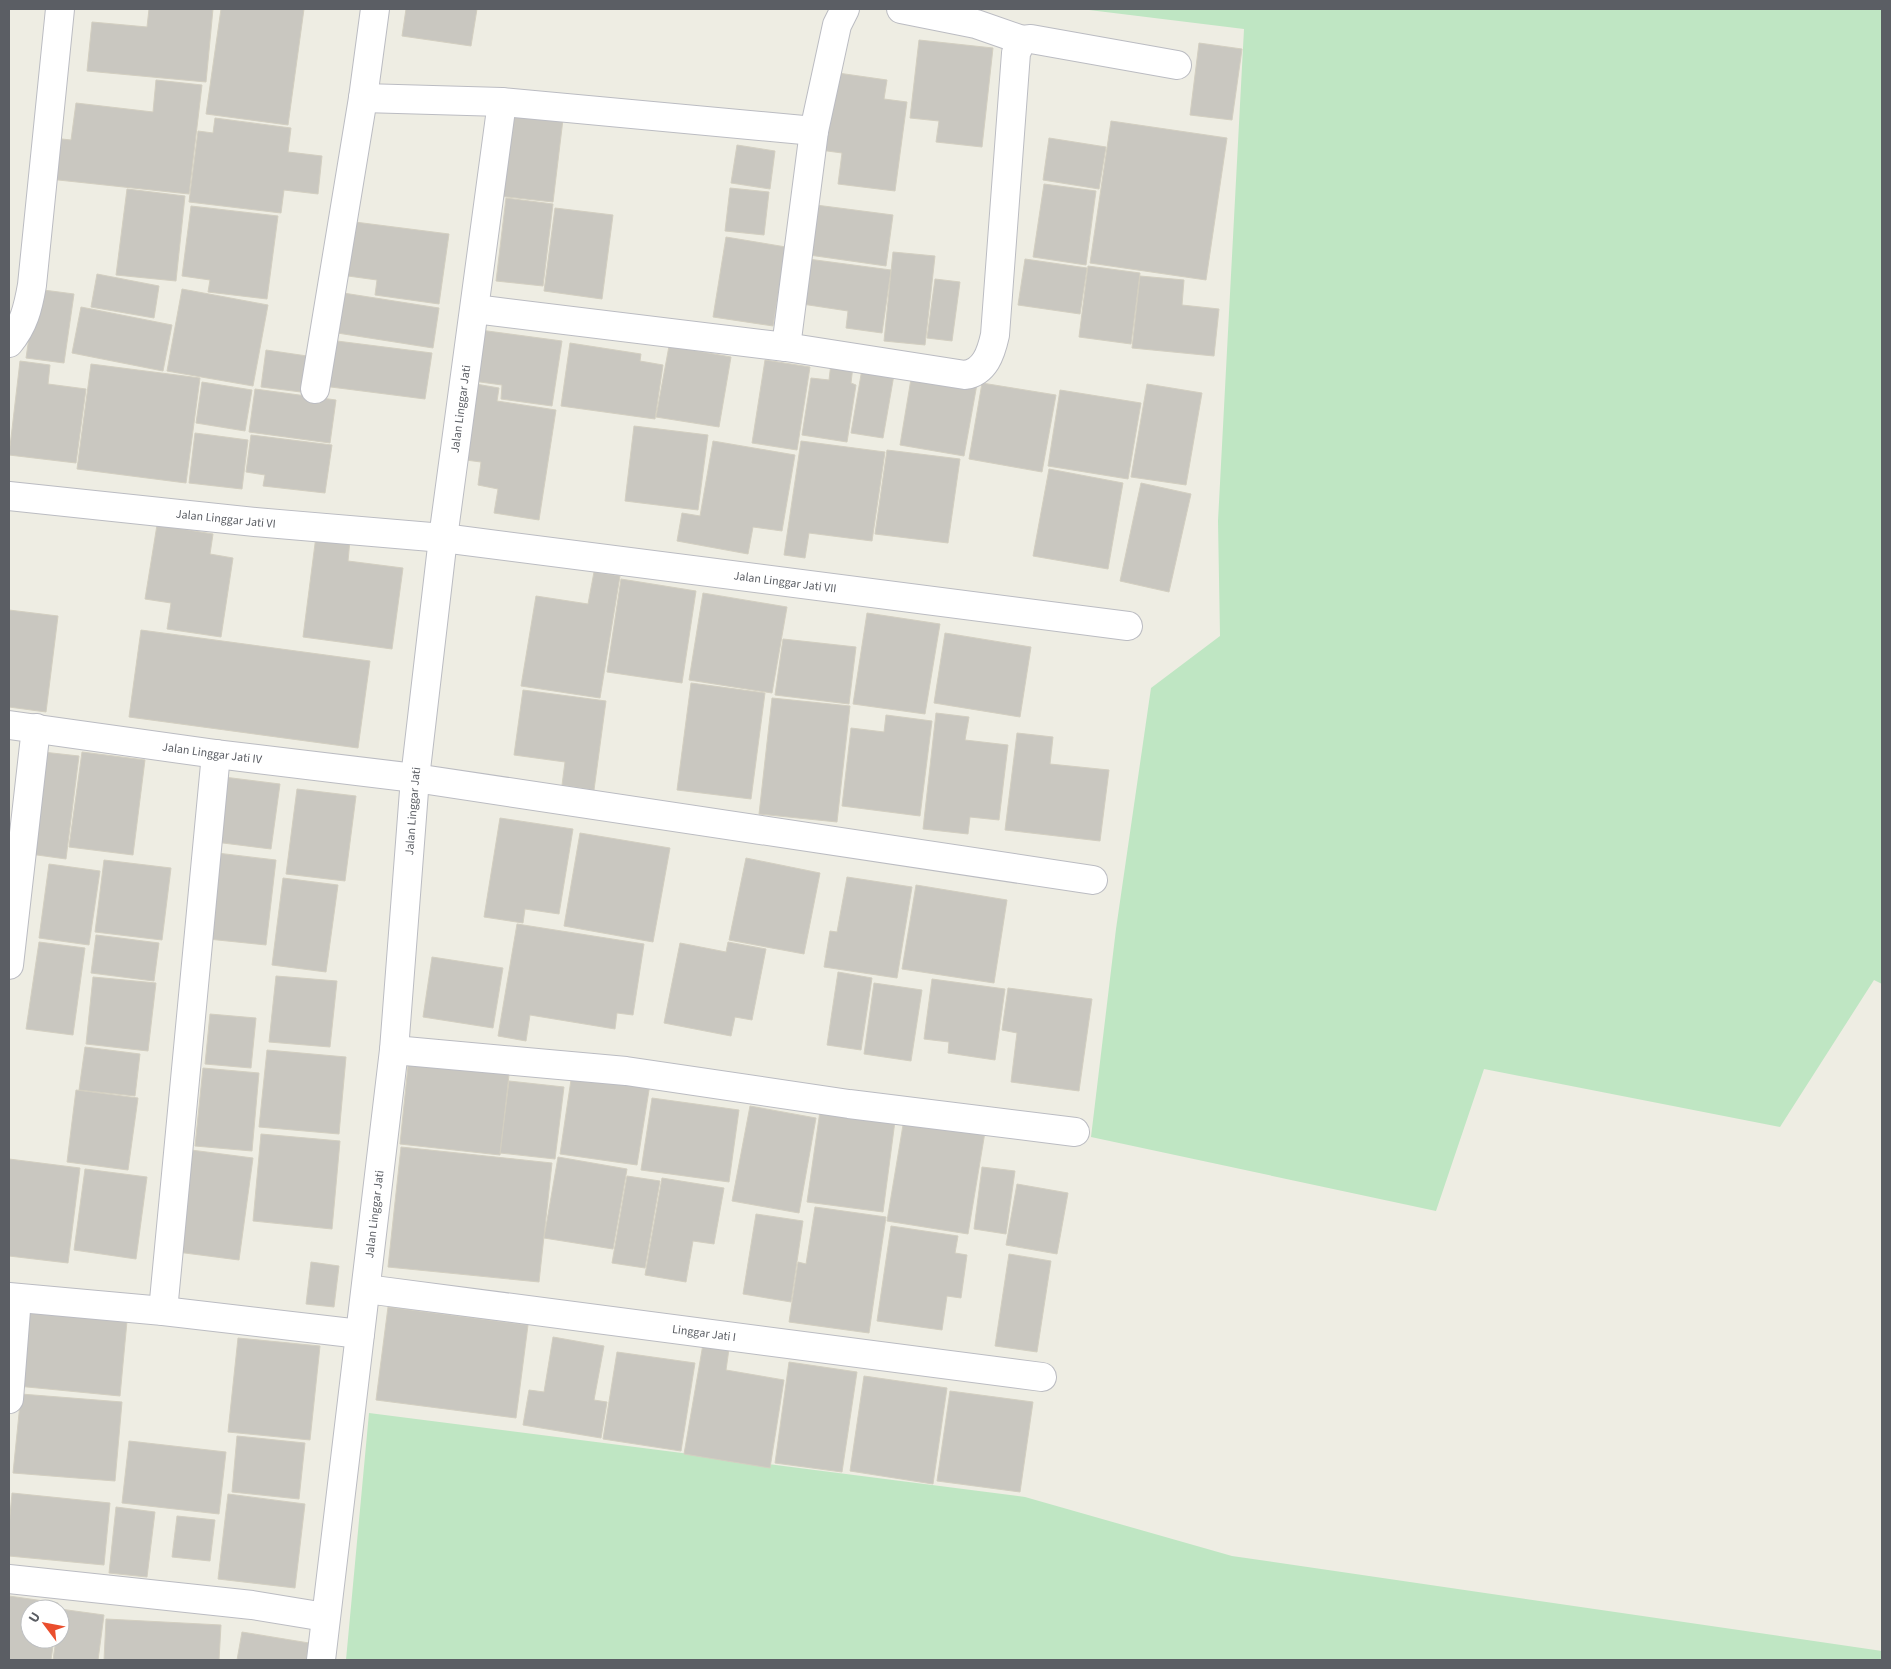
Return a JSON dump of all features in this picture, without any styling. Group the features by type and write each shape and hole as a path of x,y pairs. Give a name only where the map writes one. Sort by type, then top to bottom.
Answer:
{"street":[{"path":"9,343 28,312 60,9"},
{"path":"315,389 375,9"},
{"path":"786,347 814,130 837,25 846,9"},
{"path":"901,9 976,24 1022,40 1030,39 1177,65"},
{"path":"476,309 786,347 965,375 974,373 982,366 992,351 995,335 1016,53 1022,40"},
{"path":"362,98 502,102 814,130"},
{"name":"Jalan Linggar Jati","path":"321,1660 394,1050 415,778 443,538 476,309 502,102"},
{"name":"Jalan Linggar Jati VI","path":"9,496 255,522 443,538"},
{"name":"Jalan Linggar Jati VII","path":"443,538 1128,626"},
{"name":"Jalan Linggar Jati IV","path":"9,725 216,754 415,778 1093,880"},
{"path":"9,965 36,728"},
{"path":"163,1311 216,754"},
{"path":"394,1050 626,1071 849,1104 1075,1132"},
{"name":"Linggar Jati I","path":"366,1288 1042,1377"},
{"path":"9,1399 13,1297 163,1311 360,1334"},
{"path":"9,1579 252,1605 325,1617"}],"green space":[{"path":"1081,9 1882,9 1882,984 1874,980 1780,1127 1484,1069 1436,1211 1091,1137 1116,929 1151,688 1220,636 1218,521 1244,29"},
{"path":"369,1413 1025,1497 1232,1556 1882,1651 1882,1660 346,1660"}],"building":[{"path":"149,9 213,9 206,82 87,71 92,22 147,27"},
{"path":"221,9 304,9 288,125 206,114"},
{"path":"406,9 477,9 471,46 402,36"},
{"path":"919,40 993,48 982,147 936,142 939,121 910,118"},
{"path":"1199,43 1242,49 1232,120 1190,115"},
{"path":"831,72 887,80 884,99 907,102 895,191 838,184 842,153 820,150"},
{"path":"156,80 202,85 189,194 49,179 53,138 71,140 76,103 153,112"},
{"path":"508,105 564,111 553,202 498,196"},
{"path":"215,118 291,128 288,152 322,156 318,194 284,190 281,213 189,202 198,131 213,133"},
{"path":"1111,121 1227,138 1206,280 1090,263"},
{"path":"1049,138 1106,147 1099,189 1043,180"},
{"path":"737,145 775,151 770,189 731,183"},
{"path":"1044,184 1096,191 1086,265 1033,257"},
{"path":"730,188 769,192 764,235 725,231"},
{"path":"127,189 185,196 176,281 116,275"},
{"path":"506,198 553,204 543,286 496,281"},
{"path":"816,205 893,215 886,266 809,255"},
{"path":"191,206 278,216 267,299 208,292 210,280 182,276"},
{"path":"555,208 613,215 602,299 544,291"},
{"path":"355,222 449,234 439,304 375,295 377,280 348,276"},
{"path":"726,237 786,247 773,326 713,317"},
{"path":"893,252 935,256 925,345 884,341"},
{"path":"808,259 891,270 882,333 846,328 848,311 802,304"},
{"path":"1025,259 1087,268 1080,314 1018,305"},
{"path":"1088,266 1140,273 1131,344 1079,337"},
{"path":"97,274 159,286 154,318 91,307"},
{"path":"1140,276 1184,280 1182,305 1219,309 1214,356 1132,348"},
{"path":"935,279 960,282 952,341 927,338"},
{"path":"36,289 74,294 64,363 26,358"},
{"path":"182,289 268,305 253,386 167,371"},
{"path":"337,292 439,308 433,348 331,332"},
{"path":"81,307 172,325 163,371 72,353"},
{"path":"480,330 562,341 552,406 501,399 502,385 473,381"},
{"path":"329,340 432,353 425,399 323,386"},
{"path":"570,343 641,354 640,361 663,365 655,419 561,406"},
{"path":"669,346 731,357 719,427 656,417"},
{"path":"266,350 314,357 309,393 261,387"},
{"path":"765,360 810,367 797,450 752,443"},
{"path":"20,361 50,365 48,384 86,389 76,463 9,455"},
{"path":"831,363 853,366 851,383 856,385 847,442 802,435 811,378 829,380"},
{"path":"863,363 895,369 883,438 851,433"},
{"path":"91,364 200,378 186,483 77,469"},
{"path":"912,373 977,384 964,456 900,445"},
{"path":"202,382 252,390 245,431 196,423"},
{"path":"470,383 499,388 497,401 556,410 539,520 494,513 498,489 478,485 481,462 458,459"},
{"path":"982,383 1056,395 1042,472 969,459"},
{"path":"1147,384 1202,393 1186,485 1131,477"},
{"path":"255,389 336,400 330,443 249,432"},
{"path":"1060,390 1141,403 1128,479 1048,466"},
{"path":"634,426 708,435 698,510 625,501"},
{"path":"195,433 248,440 242,489 189,483"},
{"path":"251,435 332,445 325,493 263,486 265,475 246,472"},
{"path":"713,441 795,455 782,531 753,527 748,554 677,541 682,513 700,516"},
{"path":"801,441 885,452 872,541 809,533 805,558 784,555"},
{"path":"887,450 960,459 948,543 875,534"},
{"path":"1049,469 1123,483 1108,569 1033,556"},
{"path":"1141,483 1191,494 1169,592 1120,581"},
{"path":"157,525 213,534 210,554 233,558 221,637 167,629 171,603 145,599"},
{"path":"316,536 350,540 348,561 403,568 392,649 303,637"},
{"path":"594,572 620,576 600,698 521,686 536,596 588,604"},
{"path":"621,579 696,591 682,683 607,672"},
{"path":"703,593 787,607 772,693 689,680"},
{"path":"9,610 58,616 46,712 9,707"},
{"path":"867,613 940,624 925,714 853,704"},
{"path":"141,630 370,661 358,748 129,717"},
{"path":"945,633 1031,647 1020,717 934,703"},
{"path":"783,639 856,647 849,704 775,695"},
{"path":"691,683 765,693 751,799 677,790"},
{"path":"523,690 606,701 594,790 562,785 565,762 514,755"},
{"path":"772,698 850,706 837,822 759,814"},
{"path":"936,713 969,717 965,740 1008,745 999,820 970,817 968,834 923,829"},
{"path":"886,715 932,721 920,816 842,806 851,728 884,732"},
{"path":"1017,733 1053,737 1050,764 1109,770 1100,841 1005,830"},
{"path":"43,752 79,756 66,859 30,854"},
{"path":"82,752 145,760 133,855 69,847"},
{"path":"224,777 280,784 271,849 215,842"},
{"path":"297,789 356,796 345,881 286,874"},
{"path":"500,818 573,829 559,914 525,909 523,923 484,917"},
{"path":"580,833 670,848 653,942 564,926"},
{"path":"217,853 276,860 266,945 208,939"},
{"path":"746,858 820,873 804,954 729,940"},
{"path":"104,860 171,868 162,940 95,932"},
{"path":"49,864 100,871 89,945 39,938"},
{"path":"847,877 912,887 897,978 824,967 830,931 837,932"},
{"path":"283,878 338,885 326,972 272,965"},
{"path":"916,885 1007,900 994,983 902,969"},
{"path":"517,924 644,944 633,1015 617,1013 615,1029 530,1015 526,1041 498,1036"},
{"path":"96,935 159,943 154,981 91,973"},
{"path":"39,942 85,948 73,1035 26,1029"},
{"path":"728,942 766,949 752,1020 735,1017 731,1036 664,1023 680,943 726,952"},
{"path":"432,957 503,968 493,1028 423,1017"},
{"path":"838,972 872,978 861,1050 827,1045"},
{"path":"276,976 337,981 330,1047 269,1042"},
{"path":"93,977 156,983 148,1051 86,1044"},
{"path":"932,979 1005,989 995,1060 948,1053 949,1042 924,1039"},
{"path":"874,983 922,990 911,1061 864,1054"},
{"path":"1008,988 1092,999 1079,1091 1011,1082 1017,1033 1002,1030"},
{"path":"210,1014 256,1018 251,1068 205,1064"},
{"path":"85,1047 140,1054 135,1096 79,1090"},
{"path":"267,1050 346,1057 339,1134 259,1127"},
{"path":"409,1056 510,1066 500,1155 400,1144"},
{"path":"203,1068 259,1073 252,1151 195,1146"},
{"path":"572,1073 650,1084 637,1165 560,1154"},
{"path":"509,1081 564,1087 555,1159 500,1153"},
{"path":"76,1090 138,1098 128,1170 67,1162"},
{"path":"652,1098 739,1110 729,1182 641,1170"},
{"path":"750,1106 816,1118 799,1213 732,1201"},
{"path":"820,1111 895,1121 883,1212 807,1202"},
{"path":"905,1113 986,1126 968,1234 887,1221"},
{"path":"261,1134 340,1141 332,1229 253,1221"},
{"path":"401,1147 552,1163 539,1282 388,1267"},
{"path":"191,1150 253,1158 239,1260 177,1252"},
{"path":"558,1157 627,1169 613,1249 544,1238"},
{"path":"9,1159 80,1168 68,1263 9,1256"},
{"path":"982,1167 1015,1171 1006,1234 974,1229"},
{"path":"85,1169 147,1177 136,1259 74,1250"},
{"path":"627,1176 660,1181 645,1268 612,1263"},
{"path":"662,1178 724,1188 714,1244 693,1241 686,1282 645,1275"},
{"path":"1017,1184 1068,1193 1057,1254 1006,1245"},
{"path":"815,1207 886,1217 869,1333 789,1322 798,1262 806,1264"},
{"path":"756,1214 803,1221 791,1302 743,1294"},
{"path":"891,1226 958,1236 955,1253 967,1255 961,1298 947,1296 942,1330 877,1321"},
{"path":"1009,1254 1051,1261 1037,1352 995,1346"},
{"path":"311,1262 339,1266 334,1307 306,1304"},
{"path":"388,1307 528,1325 516,1418 376,1400"},
{"path":"23,1312 127,1321 120,1396 17,1386"},
{"path":"553,1337 604,1346 594,1400 607,1402 601,1438 523,1425 529,1390 544,1392"},
{"path":"238,1338 320,1346 310,1440 228,1432"},
{"path":"703,1344 729,1349 726,1370 784,1380 770,1468 684,1454"},
{"path":"617,1352 695,1363 681,1451 603,1439"},
{"path":"789,1362 857,1372 842,1472 775,1463"},
{"path":"864,1376 947,1388 933,1484 850,1471"},
{"path":"950,1391 1033,1402 1020,1492 937,1481"},
{"path":"21,1394 122,1402 115,1481 13,1473"},
{"path":"237,1436 305,1443 299,1499 232,1492"},
{"path":"129,1441 226,1452 219,1514 122,1503"},
{"path":"12,1493 110,1503 104,1565 9,1556"},
{"path":"228,1494 305,1504 295,1588 218,1579"},
{"path":"116,1507 155,1512 147,1577 109,1573"},
{"path":"177,1516 215,1520 210,1561 172,1557"},
{"path":"9,1596 30,1599 20,1599 20,1649 53,1649 51,1660 9,1660"},
{"path":"70,1610 104,1615 98,1660 53,1660 55,1649 70,1649"},
{"path":"106,1619 221,1625 219,1660 104,1660"},
{"path":"242,1632 309,1643 306,1660 237,1660"}]}
